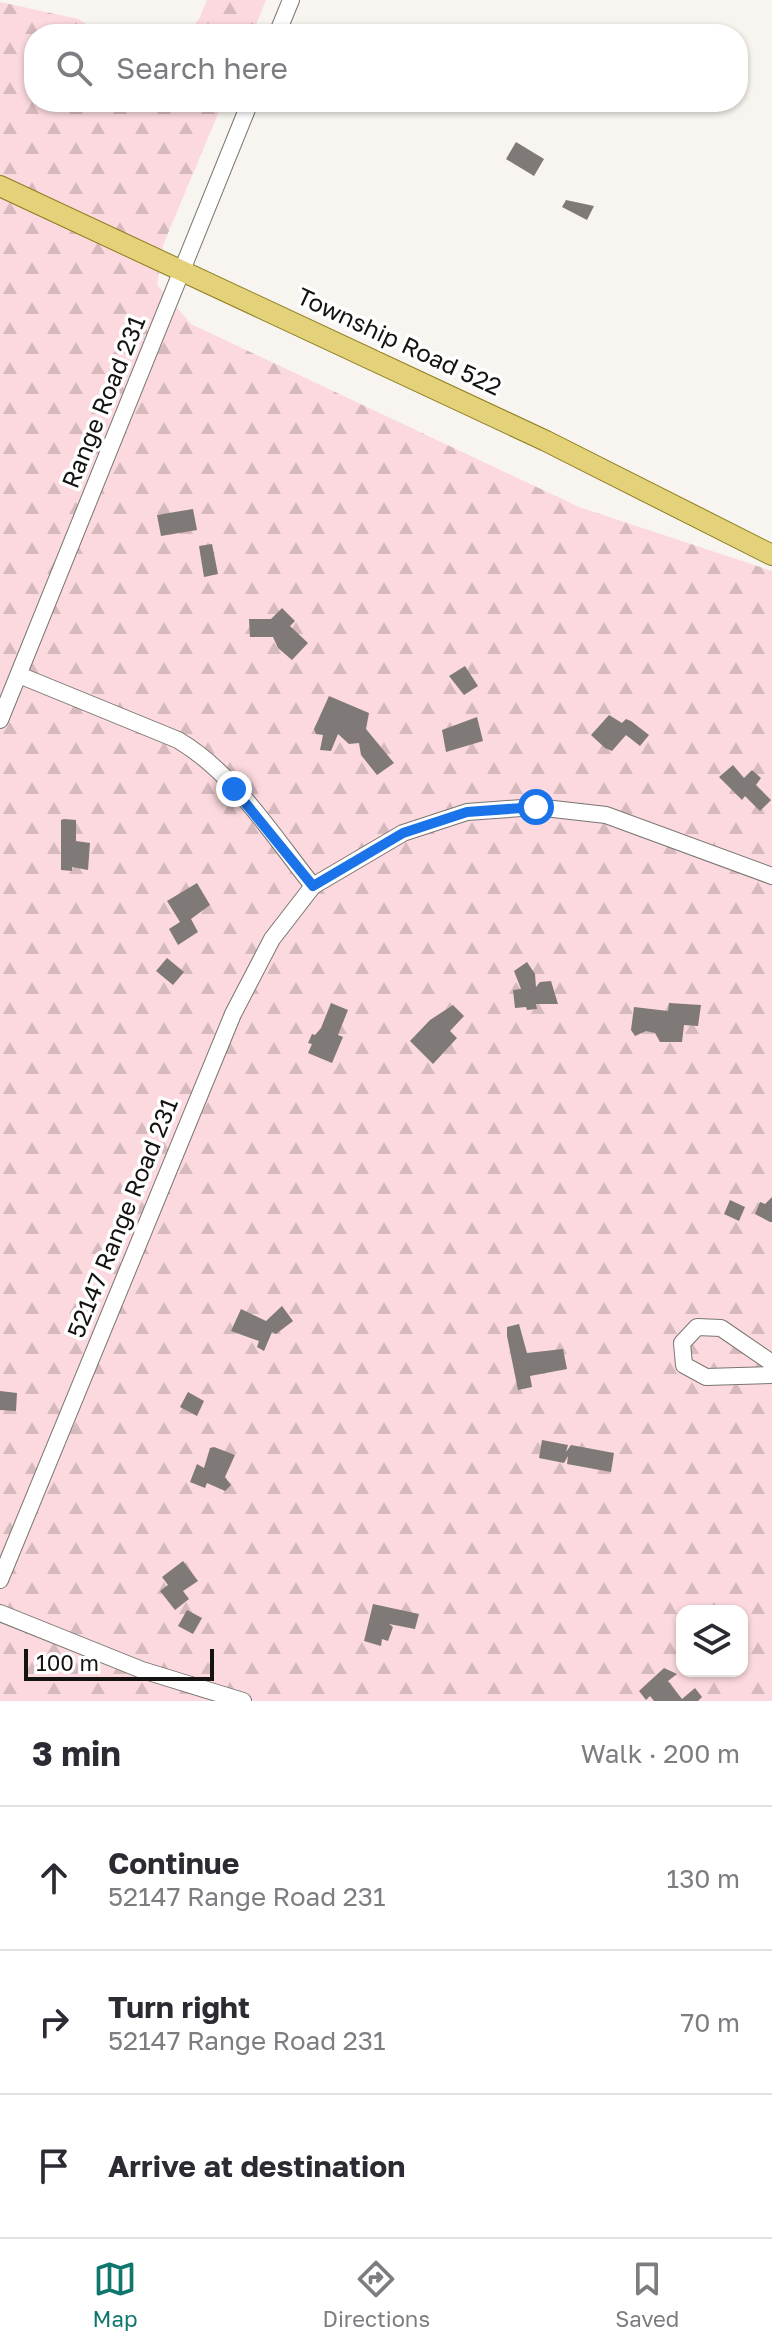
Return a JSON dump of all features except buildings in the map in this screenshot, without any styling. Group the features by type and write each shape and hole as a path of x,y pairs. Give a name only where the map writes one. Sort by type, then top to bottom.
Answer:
{"main road":[{"name":"Township Road 522","path":"0,186 546,441 772,555"}],"street":[{"path":"281,24 291,0"},
{"name":"Range Road 231","path":"0,720 246,112"},
{"path":"19,675 200,753 234,789 313,886"},
{"name":"52147 Range Road 231","path":"0,1580 233,1014 272,939 313,886 403,833 467,812 536,807 606,815 772,876"},
{"path":"772,1363 721,1328 697,1327 682,1343 684,1365 706,1377 772,1375"},
{"path":"0,1613 142,1670 243,1701"}],"green space":[{"path":"207,0 266,0 256,24 195,24"},
{"path":"0,2 78,19 86,24 24,24 24,112 219,112 163,245 157,285 191,324 579,507 772,571 772,1701 0,1701"}],"route":[{"path":"234,789 313,886 403,833 467,812 536,807"}]}
